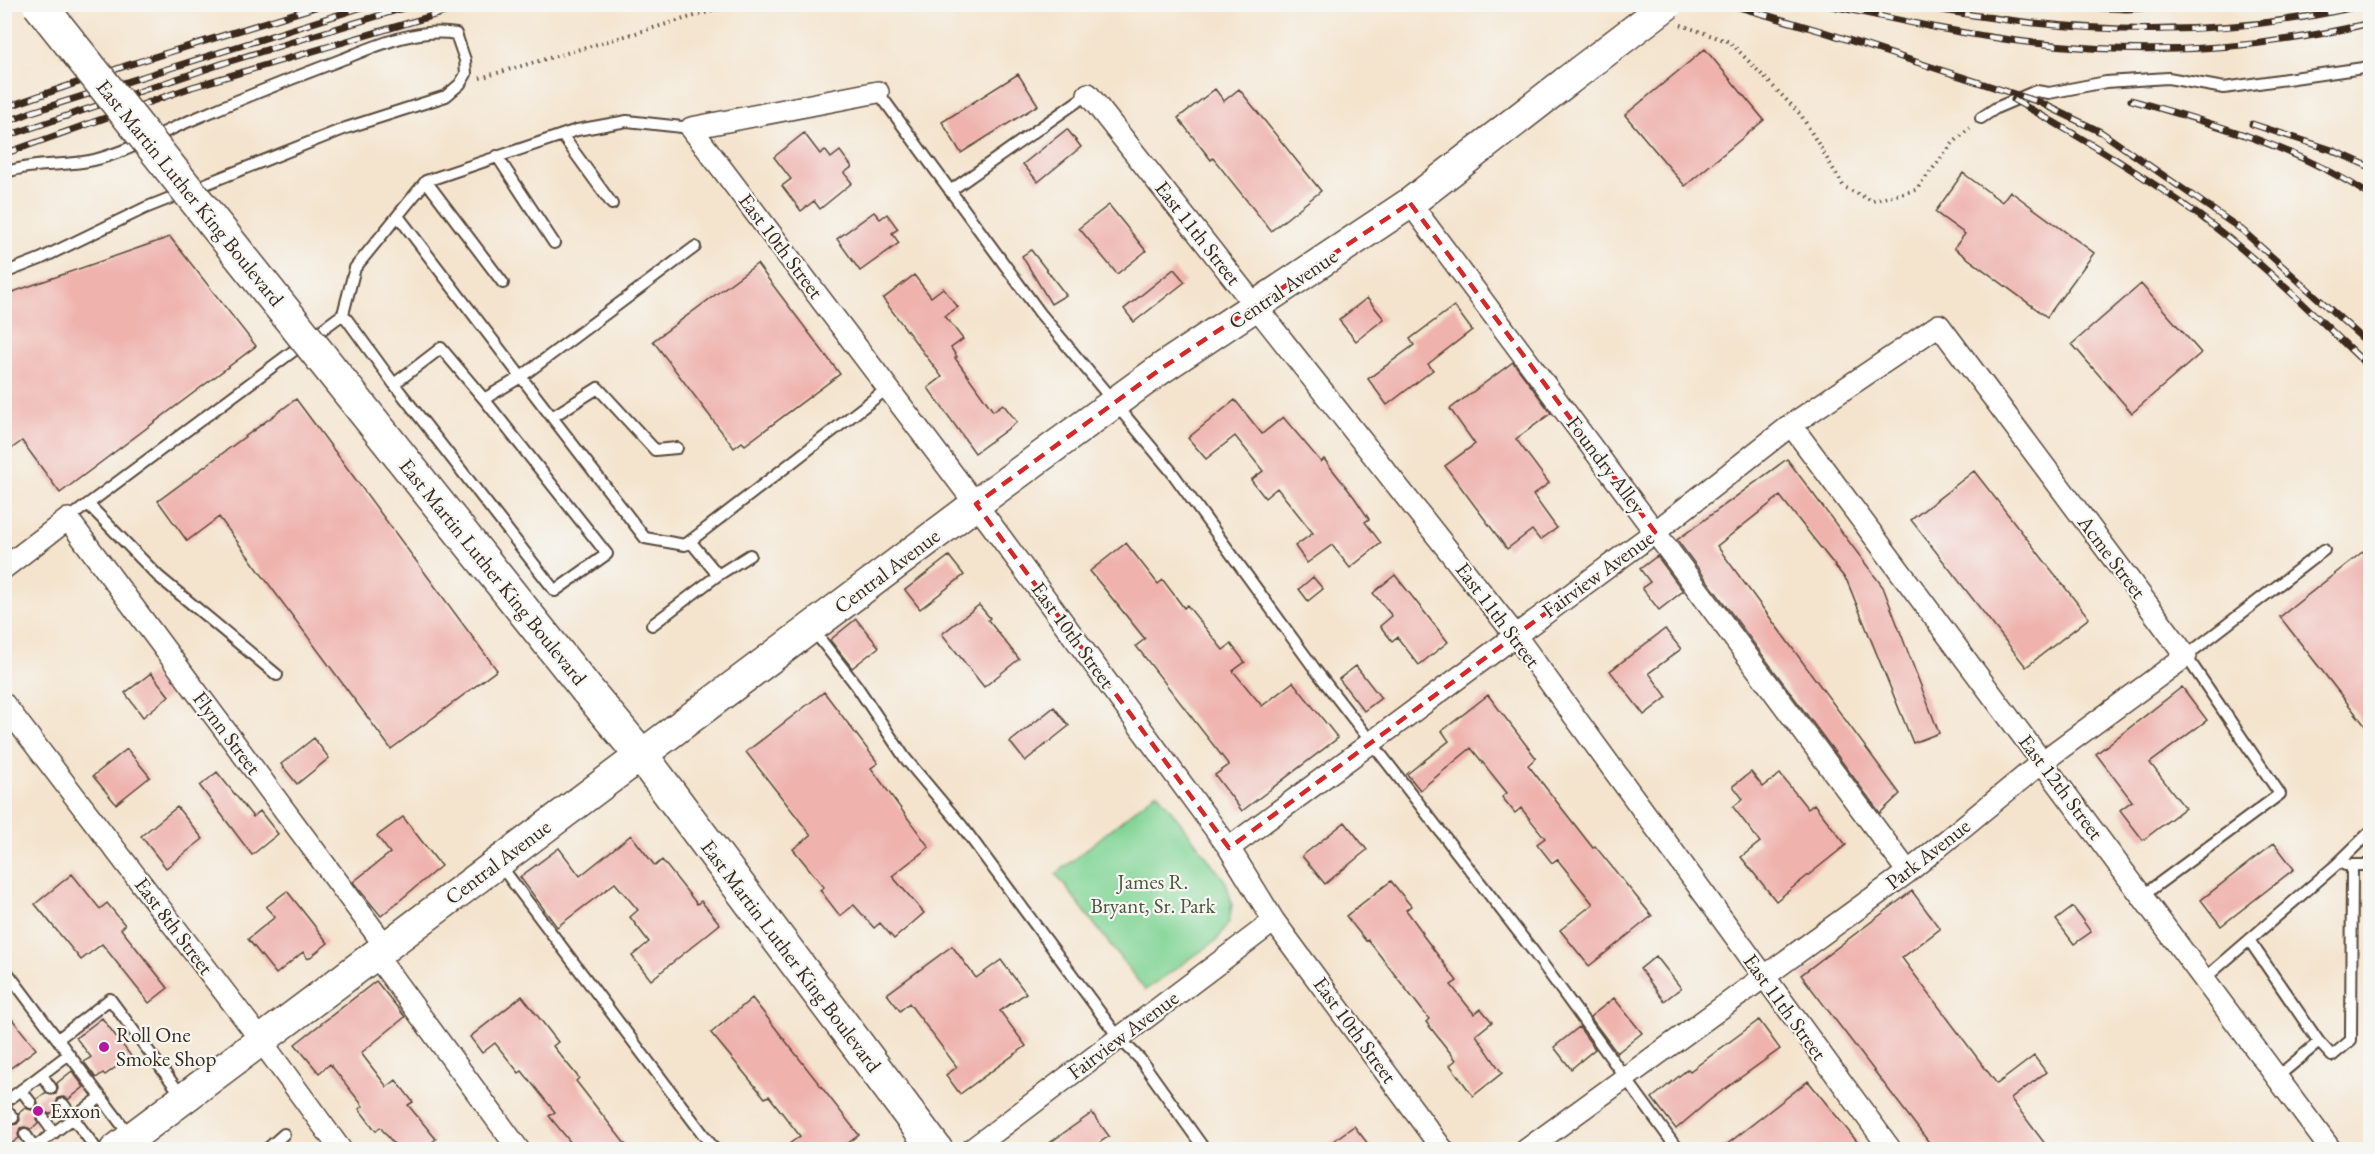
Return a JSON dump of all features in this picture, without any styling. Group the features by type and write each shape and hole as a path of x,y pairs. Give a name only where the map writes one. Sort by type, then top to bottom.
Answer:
{"main road":[{"name":"East Martin Luther King Boulevard","path":"39,4 641,755 936,1149"},
{"name":"Central Avenue","path":"123,1143 1115,402 1162,368 1410,203 1567,81 1672,14"}],"street":[{"path":"691,128 878,92"},
{"name":"East 11th Street","path":"1088,94 1515,635 1890,1149"},
{"name":"East 10th Street","path":"691,128 976,504 1229,848 1274,921 1443,1149"},
{"name":"Foundry Alley","path":"1410,203 1908,872"},
{"name":"Fairview Avenue","path":"1229,848 1655,532 1791,425 1939,325"},
{"name":"Acme Street","path":"1939,325 2186,656"},
{"name":"East 12th Street","path":"1791,425 2331,1149"},
{"path":"4,568 68,519"},
{"name":"Flynn Street","path":"68,519 380,950 519,1149"},
{"name":"Park Avenue","path":"1526,1149 1908,872 2042,762 2186,656"},
{"name":"East 8th Street","path":"4,704 261,1040 341,1149"},
{"name":"Fairview Avenue","path":"971,1149 1274,921"}],"lane":[{"path":"4,172 20,167 94,160 267,87 363,51 408,37 439,31 456,34 465,60 466,74 446,96 346,128 145,208 40,259 4,273"},
{"path":"1981,118 1996,108 2036,91 2049,93 2106,82 2168,78 2224,88 2370,67"},
{"path":"878,92 1040,313 1171,471 1317,672 1533,951 1678,1149"},
{"path":"950,191 1088,94"},
{"path":"68,519 343,314 355,268 426,181 562,135 627,121 691,128"},
{"path":"562,135 612,204"},
{"path":"497,156 554,243"},
{"path":"426,181 504,283"},
{"path":"398,216 645,538 685,544 690,541 888,388"},
{"path":"484,399 520,377 695,247"},
{"path":"343,314 394,384 555,591 607,554 441,348 394,384"},
{"path":"552,417 598,388 655,450 677,448"},
{"path":"88,504 158,576 277,675"},
{"path":"690,541 718,575"},
{"name":"Park Avenue","path":"2186,656 2324,550"},
{"path":"652,625 718,575 750,555"},
{"path":"811,628 856,685 905,758 962,826 1119,1038 1140,1059 1205,1149"},
{"name":"Acme Street","path":"2142,896 2280,794 2186,656"},
{"path":"2204,979 2336,865 2370,832"},
{"path":"498,862 715,1149"},
{"path":"2336,865 2370,865"},
{"path":"2249,940 2319,1042 2332,1056 2351,1040 2352,865"},
{"path":"4,968 101,1097 123,1143"},
{"path":"58,1039 110,999 184,1098"},
{"path":"2277,1077 2319,1042"},
{"path":"13,1118 4,1105 69,1054"},
{"path":"42,1075 51,1088"},
{"path":"21,1090 31,1103"},
{"path":"25,1134 33,1148 101,1097"},
{"path":"63,1104 97,1149"},
{"path":"44,1119 54,1132"},
{"path":"266,1149 284,1134"}],"path":[{"path":"459,84 736,4"},
{"path":"1672,14 1730,42 1801,115 1844,187 1872,201 1916,190 1953,143 1981,118"}],"highlighted area":[{"path":"1410,203 1655,532 1229,848 976,504 1162,368"}],"green space":[{"name":"James R. Bryant, Sr. Park","path":"1157,792 1226,882 1232,904 1229,922 1217,940 1145,990 1056,874"}],"building":[{"path":"1705,49 1764,120 1685,186 1625,115"},
{"path":"1018,74 1038,105 961,153 942,122"},
{"path":"1215,89 1224,101 1239,89 1321,191 1271,231 1178,118"},
{"path":"1067,129 1081,147 1038,182 1023,164"},
{"path":"804,133 820,154 825,150 831,158 840,151 852,167 844,173 852,183 820,209 814,201 801,211 782,186 791,179 774,157"},
{"path":"1963,173 2002,202 2010,191 2094,253 2047,317 1954,248 1965,234 1935,212"},
{"path":"1109,205 1146,251 1117,274 1079,228"},
{"path":"874,212 880,219 887,214 898,229 892,233 899,243 860,271 837,239"},
{"path":"170,237 256,346 60,493 22,441 4,454 4,295"},
{"path":"1031,250 1066,295 1051,304 1022,256"},
{"path":"757,264 840,374 745,445 742,442 734,448 653,341"},
{"path":"1174,269 1185,282 1134,322 1124,309"},
{"path":"914,275 931,297 943,288 958,307 945,316 963,339 951,348 957,357 955,358 993,411 1003,404 1017,422 975,453 928,388 942,377 883,299"},
{"path":"2141,284 2201,353 2132,413 2072,344"},
{"path":"1367,298 1384,319 1356,341 1339,320"},
{"path":"1454,306 1472,330 1428,364 1433,370 1387,405 1368,379 1414,345 1410,339"},
{"path":"1513,362 1551,413 1516,439 1549,483 1533,495 1557,528 1540,540 1532,530 1507,549 1445,466 1475,444 1450,409"},
{"path":"296,399 497,670 391,749 219,517 187,541 158,501"},
{"path":"1235,400 1262,434 1283,417 1321,462 1324,459 1354,497 1369,519 1365,522 1381,543 1350,568 1332,545 1307,563 1295,546 1313,533 1277,488 1265,498 1251,480 1263,471 1235,436 1206,459 1188,438"},
{"path":"1787,459 1883,587 1939,733 1913,743 1847,581 1780,496 1717,546 1900,794 1880,813 1677,540"},
{"path":"1974,471 2089,618 2026,667 1911,520"},
{"path":"1126,543 1158,584 1163,580 1184,608 1187,605 1223,650 1231,644 1245,662 1233,671 1262,706 1293,682 1338,738 1242,811 1215,775 1229,765 1136,646 1145,639 1090,571"},
{"path":"2370,546 2370,732 2280,617"},
{"path":"949,556 964,575 920,609 905,590"},
{"path":"1657,556 1683,591 1659,610 1642,588 1650,582 1640,569"},
{"path":"1395,575 1448,642 1419,665 1397,637 1392,641 1380,626 1392,616 1373,593"},
{"path":"1313,577 1323,589 1308,601 1299,589"},
{"path":"979,605 1019,659 984,687 942,634"},
{"path":"856,619 879,647 852,668 830,640"},
{"path":"1665,629 1681,649 1649,673 1667,697 1644,715 1610,671"},
{"path":"1356,666 1381,698 1364,711 1339,679"},
{"path":"151,673 169,696 143,717 125,693"},
{"path":"2182,687 2207,720 2150,763 2185,808 2143,840 2120,810 2132,801 2096,754"},
{"path":"824,692 878,763 871,768 929,847 892,876 924,913 894,939 880,923 874,928 854,905 840,916 820,890 824,887 793,849 811,835 746,752"},
{"path":"1488,695 1536,758 1528,765 1593,848 1595,846 1652,916 1589,966 1560,930 1593,904 1557,859 1552,863 1537,844 1545,838 1521,808 1515,813 1502,797 1507,793 1471,748 1420,790 1407,774 1449,741 1442,731"},
{"path":"1054,707 1069,726 1025,761 1010,742"},
{"path":"314,738 329,758 297,784 281,764"},
{"path":"127,749 150,777 116,804 93,776"},
{"path":"217,772 253,817 260,811 278,834 252,855 200,786"},
{"path":"1751,772 1763,787 1780,774 1808,809 1814,804 1846,845 1776,901 1741,857 1760,842 1733,807 1743,799 1733,786"},
{"path":"177,807 203,839 166,868 141,836"},
{"path":"403,817 441,866 381,916 353,882 390,853 377,836"},
{"path":"1345,822 1367,850 1325,884 1302,856"},
{"path":"631,835 655,866 662,860 697,904 701,901 720,924 651,980 632,956 649,942 630,917 638,910 615,883 557,927 520,877 559,848 580,876"},
{"path":"2274,843 2294,869 2221,926 2201,900"},
{"path":"72,874 100,909 107,903 125,925 121,929 168,988 149,1003 102,944 81,960 35,904"},
{"path":"1391,881 1411,906 1406,910 1457,981 1451,985 1474,1014 1481,1009 1492,1022 1476,1035 1502,1073 1473,1096 1450,1065 1456,1060 1426,1022 1429,1019 1368,940 1366,941 1346,916"},
{"path":"287,891 328,943 308,959 303,952 276,974 248,939 275,917 266,907"},
{"path":"1912,891 1940,929 1902,958 1997,1084 2034,1056 2046,1072 2011,1099 2049,1149 1934,1149 1801,975"},
{"path":"2073,907 2091,932 2074,944 2056,920"},
{"path":"952,946 976,978 1001,960 1026,993 1000,1011 1026,1046 960,1094 946,1075 957,1067 909,1003 900,1011 887,994"},
{"path":"1656,956 1681,988 1664,1001 1640,969"},
{"path":"376,981 405,1017 361,1053 387,1087 396,1080 413,1102 408,1105 436,1139 423,1149 398,1149 380,1127 376,1131 359,1109 363,1106 330,1064 319,1073 295,1044"},
{"path":"522,996 558,1042 553,1046 579,1078 576,1081 629,1149 576,1149 549,1116 555,1112 522,1071 519,1073 495,1043 482,1053 470,1037"},
{"path":"752,998 859,1135 840,1149 782,1149 800,1136 769,1096 765,1098 711,1033"},
{"path":"1614,998 1642,1033 1617,1053 1590,1017"},
{"path":"4,1009 36,1049 4,1073"},
{"name":"Roll One Smoke Shop","path":"102,1018 131,1056 105,1075 103,1073 96,1078 84,1062 91,1057 76,1038"},
{"path":"1759,1020 1780,1049 1711,1099 1676,1129 1652,1098 1688,1069 1690,1071"},
{"path":"1579,1027 1595,1049 1571,1069 1554,1047"},
{"name":"Exxon","path":"72,1071 84,1087 69,1099 58,1098 57,1109 50,1114 39,1113 38,1124 31,1129 20,1128 19,1138 4,1149 4,1124 7,1122 11,1125 17,1124 20,1120 19,1113 25,1108 36,1109 37,1099 45,1093 56,1094 57,1083"},
{"path":"1808,1081 1863,1149 1721,1149"},
{"path":"1092,1113 1109,1136 1090,1149 1041,1149"},
{"path":"1354,1126 1372,1149 1322,1149"}],"railway":[{"path":"4,108 128,65 325,4"},
{"path":"4,123 32,112 372,4"},
{"path":"4,137 227,62 417,4"},
{"path":"4,154 192,87 472,4"},
{"path":"1728,4 1821,31 2039,102 2101,132 2242,230 2370,345"},
{"path":"1823,4 1981,36 2076,47 2118,49 2161,50 2245,45 2370,23"},
{"path":"1910,4 2024,22 2138,30 2196,29 2253,24 2310,16 2366,4"},
{"path":"2023,4 2127,9 2200,4"},
{"path":"2014,100 2108,155 2223,233 2309,309 2370,368"},
{"path":"2131,100 2255,138 2314,163 2370,195"},
{"path":"2252,124 2332,150 2370,167"}],"place":[{"name":"Roll One Smoke Shop","path":"104,1047"},
{"name":"Exxon","path":"38,1111"}]}
